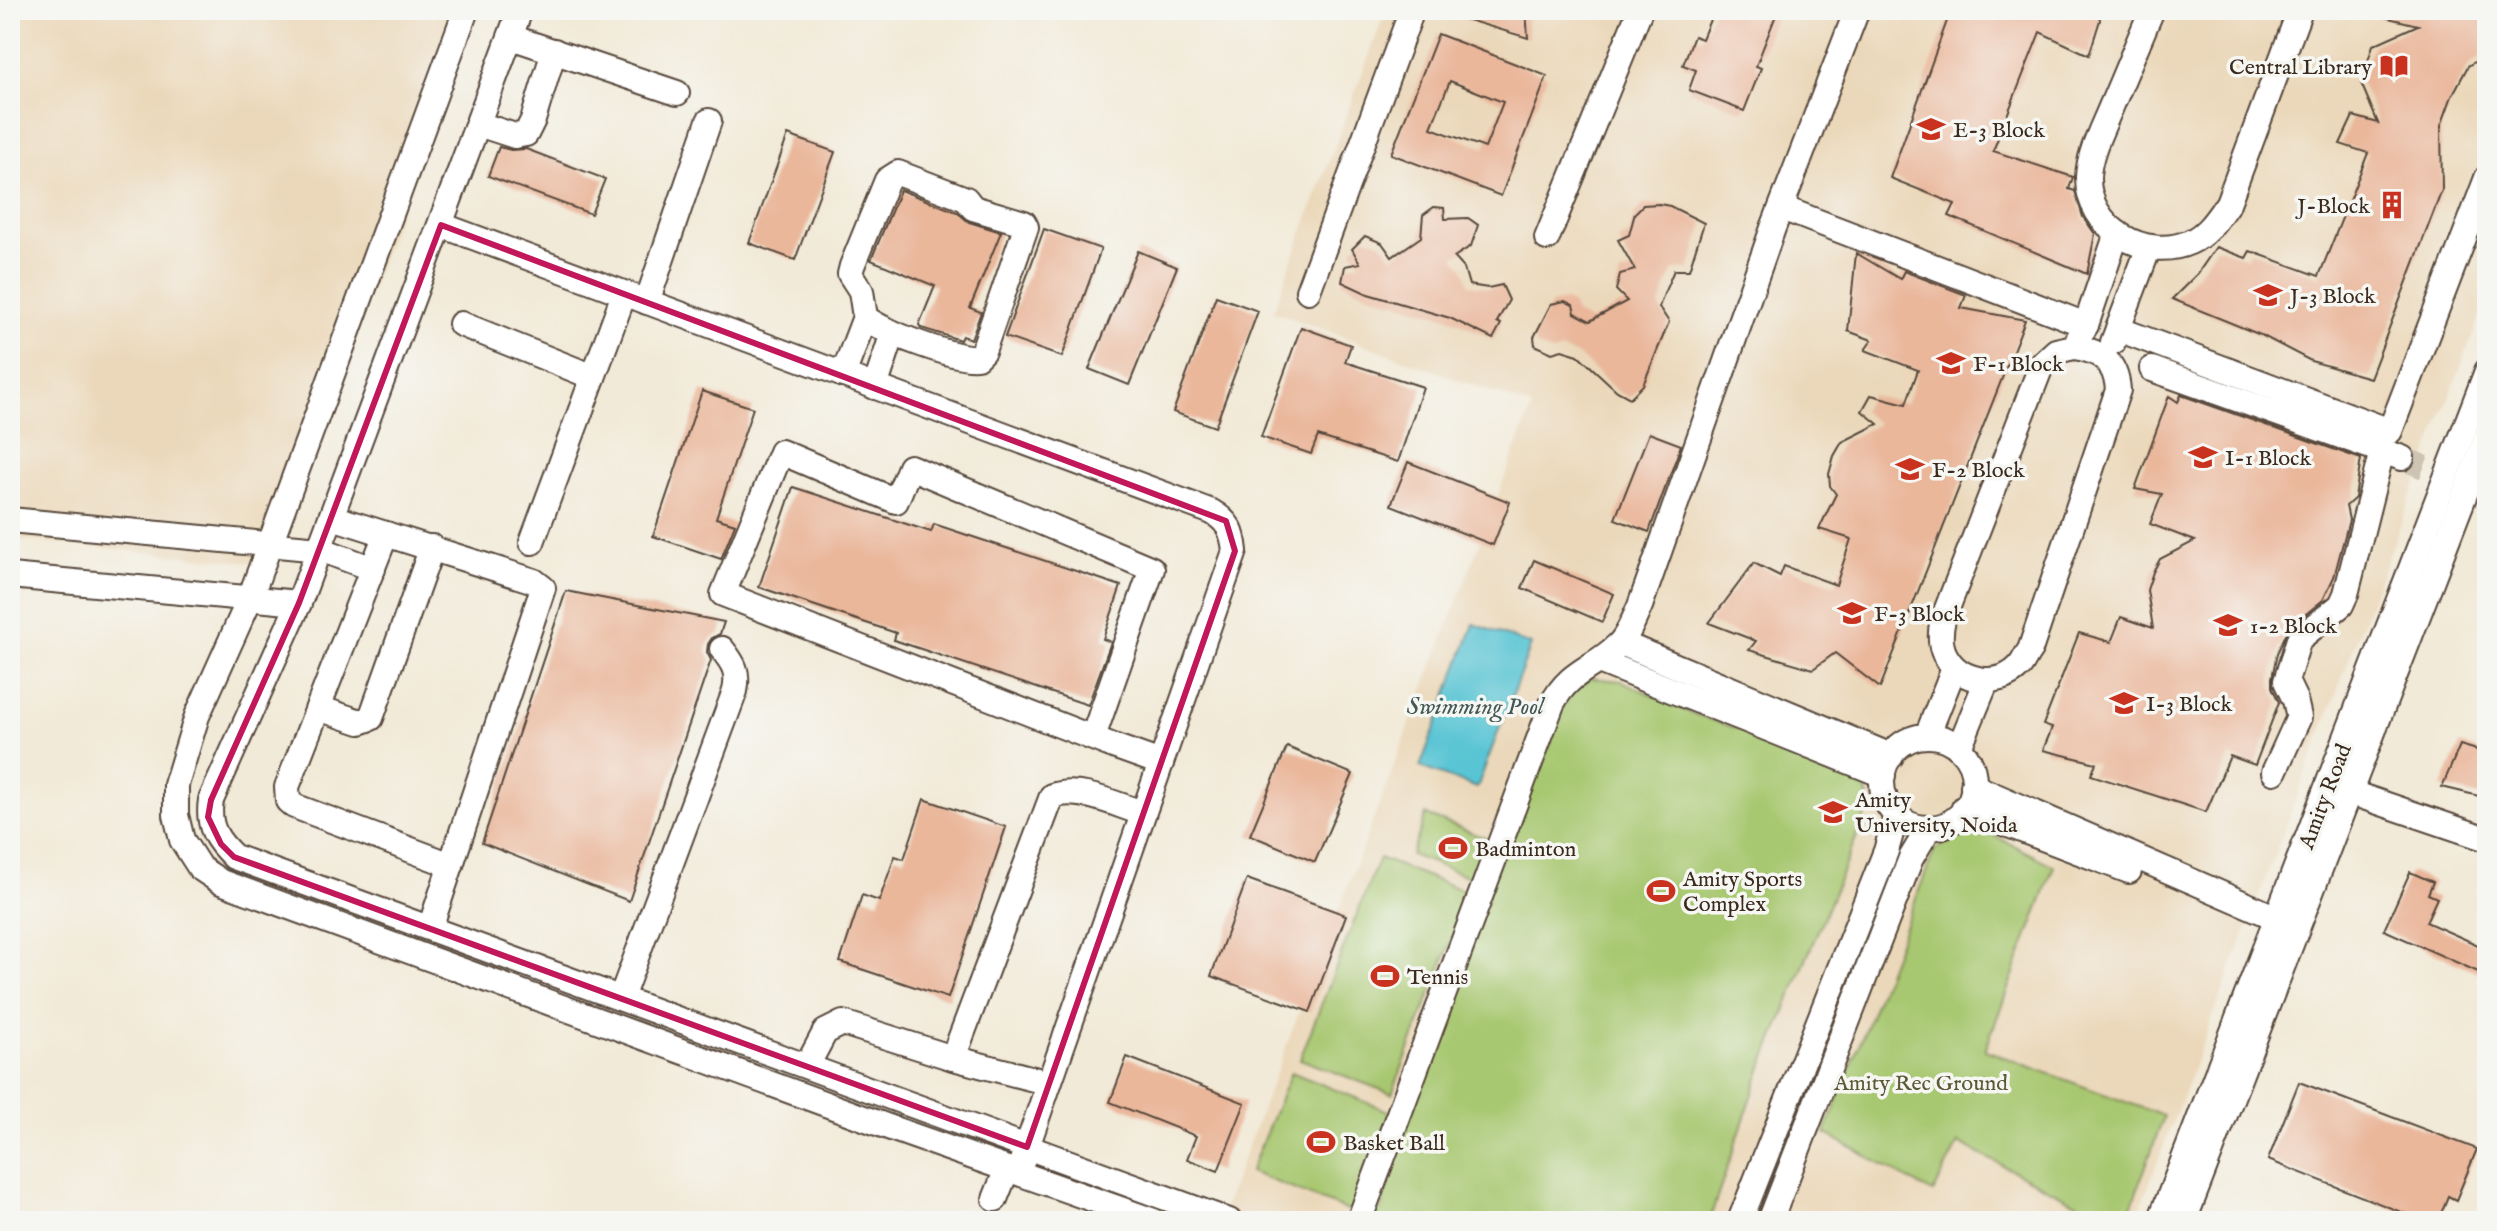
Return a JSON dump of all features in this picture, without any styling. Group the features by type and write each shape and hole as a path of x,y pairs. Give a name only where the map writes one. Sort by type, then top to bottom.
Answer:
{"street":[{"path":"466,10 250,598 197,716 176,785 176,815 182,840 200,868 221,882 1154,1221"},
{"path":"520,10 299,603 211,800 208,817 211,828 234,857 1229,1221"},
{"path":"1308,291 1412,10"},
{"path":"1547,238 1640,10"},
{"path":"1359,1221 1552,704 1560,688 1574,674 1599,661 1621,643 1640,606 1782,208 1857,10"},
{"path":"2152,10 2093,150 2088,179 2094,205 2111,230 2134,244 2157,248 2189,243 2211,228 2228,203 2300,10"},
{"path":"511,37 677,93"},
{"path":"478,124 515,136 526,134 554,51"},
{"path":"532,542 593,377 636,298 709,121"},
{"path":"843,375 865,317 861,291 850,274 891,176 898,173 966,199 973,208 1024,223 1026,233 983,351 977,357 958,356 893,333 865,317"},
{"path":"2118,329 2390,431 2487,178"},
{"path":"1782,208 2080,336 2091,349 2107,359 2117,373 2118,390 2030,650 2019,666 2006,676 1987,680 1970,678 1954,668 1944,654 1940,636 1943,619 2042,364 2080,336 2117,233"},
{"path":"441,225 1212,512 1226,521 1233,535 1235,551 1027,1147 995,1199"},
{"path":"2107,359 2149,247"},
{"path":"461,324 593,377"},
{"path":"875,387 893,333"},
{"path":"2152,369 2392,454 2341,605 2299,639 2286,681 2299,717 2274,772"},
{"name":"Amity Road","path":"2184,1221 2339,789 2440,473 2487,371"},
{"name":"Amity Road","path":"2160,1221 2275,923 2339,789 2487,437"},
{"path":"1093,737 1152,569 910,467 896,501 781,452 723,594 1093,737 1161,763"},
{"path":"332,517 534,581 541,584 544,591 451,865 438,932 437,961"},
{"path":"10,520 320,549 373,569"},
{"path":"386,534 287,787 288,801 294,806 451,865"},
{"path":"318,708 360,722 371,718 432,547"},
{"path":"10,576 299,603"},
{"path":"1621,643 1887,766"},
{"path":"621,998 735,691 738,676 734,664 722,649"},
{"path":"1599,661 1887,766"},
{"path":"1927,736 1954,668"},
{"path":"1959,748 1987,680"},
{"path":"1927,736 1943,738 1959,748 1969,762 1969,797 1947,823 1929,828 1912,825 1896,816 1886,802 1881,784 1887,766 1895,749 1908,740 1927,736"},
{"path":"2339,789 2487,839"},
{"path":"953,1058 1052,796 1063,792 1078,794 1143,813"},
{"path":"1969,797 2275,923"},
{"path":"1740,1221 1886,851 1896,816"},
{"path":"182,840 211,828"},
{"path":"1770,1221 1911,858 1929,828"},
{"path":"807,1066 825,1032 843,1023 953,1058 1049,1083"}],"highlighted area":[{"path":"441,225 1226,521 1235,551 1027,1147 234,857 221,844 208,817 211,800 299,603"}],"shaded area":[{"path":"10,10 474,10 269,564 10,539"},
{"name":"Amity University, Noida","path":"1386,10 2487,10 2487,298 2135,1221 1229,1221 1220,1218 1532,407 1273,311"}],"green space":[{"name":"Amity Sports Complex","path":"1590,678 1622,681 1691,713 1862,775 1870,804 1762,1067 1709,1221 1371,1221 1384,1200 1370,1197 1559,704"},
{"name":"Badminton","path":"1426,815 1496,842 1480,881 1411,855"},
{"name":"Amity Rec Ground","path":"1979,828 2054,866 1985,1050 2164,1116 2126,1221 2112,1221 1958,1143 1933,1193 1825,1133 1935,849"},
{"name":"Tennis","path":"1379,858 1470,893 1392,1094 1300,1059"},
{"name":"Basket Ball","path":"1291,1072 1391,1112 1351,1212 1250,1172"}],"water":[{"name":"Swimming Pool","path":"1474,624 1531,645 1477,788 1420,767"}],"building":[{"path":"1448,10 1526,10 1528,38 1448,14"},
{"path":"1714,10 1778,10 1756,66 1761,68 1744,111 1689,90 1696,70 1683,65 1694,36 1702,39"},
{"path":"1951,10 1982,10 1996,15 1998,10 2098,10 2100,20 2089,55 2040,32 1993,151 2073,177 2069,189 2075,191 2083,217 2095,234 2087,274 1949,216 1955,204 1890,178"},
{"name":"J-Block","path":"2381,10 2487,10 2487,54 2468,66 2441,126 2442,190 2370,378 2311,361 2263,336 2172,299 2198,273 2216,247 2246,258 2250,251 2319,276 2368,153 2340,144 2353,116 2378,123 2361,83 2373,45 2418,25 2380,16"},
{"path":"1438,34 1547,76 1501,196 1391,154","holes":["1450,81 1503,102 1485,148 1431,128"]},
{"path":"788,135 835,152 795,260 749,243"},
{"path":"499,147 526,149 605,179 591,214 488,176"},
{"path":"900,190 957,212 969,222 1001,232 970,308 981,312 971,339 962,336 960,340 921,328 919,325 935,286 871,260"},
{"path":"1643,205 1670,206 1704,223 1689,270 1674,270 1665,291 1659,307 1669,322 1643,385 1630,398 1617,391 1578,355 1562,350 1552,353 1535,345 1534,337 1551,304 1565,301 1573,305 1575,313 1590,321 1627,301 1616,290 1620,274 1635,270 1618,240 1629,235 1635,213"},
{"path":"1434,207 1444,208 1445,219 1468,218 1478,225 1471,246 1454,257 1464,268 1469,285 1488,288 1502,285 1509,300 1497,322 1501,324 1493,339 1450,318 1368,294 1342,282 1345,266 1360,263 1352,249 1365,236 1382,243 1392,257 1421,237 1423,215"},
{"path":"1044,229 1101,249 1062,357 1005,337"},
{"path":"1138,251 1177,267 1129,385 1089,369"},
{"path":"1856,253 1900,279 1904,271 1966,295 1961,308 2025,320 1880,688 1835,653 1813,669 1749,650 1756,641 1709,623 1754,563 1780,576 1784,566 1836,585 1851,539 1819,529 1836,494 1830,486 1829,474 1834,456 1842,442 1878,424 1862,411 1871,395 1906,404 1918,370 1865,350 1872,340 1848,331"},
{"path":"1216,296 1258,311 1215,427 1173,412"},
{"path":"1301,327 1351,345 1345,362 1423,387 1398,462 1318,436 1311,454 1261,437"},
{"path":"702,391 753,408 716,518 735,524 721,559 653,536"},
{"path":"2181,395 2361,459 2355,498 2346,506 2349,520 2334,577 2323,600 2289,628 2277,653 2272,687 2279,702 2255,765 2230,756 2206,812 2091,775 2096,763 2043,750 2052,728 2043,725 2079,633 2111,642 2121,617 2153,628 2147,590 2153,572 2160,559 2195,541 2150,524 2162,494 2135,489 2169,396 2178,402"},
{"path":"1649,433 1681,445 1649,532 1615,519"},
{"path":"1408,462 1510,502 1493,545 1391,505"},
{"path":"793,487 931,532 934,524 1121,586 1103,639 1111,642 1088,705 894,640 896,633 759,587"},
{"path":"1534,560 1614,594 1602,622 1522,588"},
{"path":"566,591 724,622 720,634 708,644 707,652 711,660 629,901 482,843"},
{"path":"2460,745 2487,753 2487,798 2442,787"},
{"path":"1287,747 1353,774 1315,862 1250,835"},
{"path":"924,799 1006,827 948,998 840,962 862,895 879,901 895,856 904,859"},
{"path":"2410,872 2433,882 2428,894 2437,898 2426,922 2487,949 2487,976 2384,930"},
{"path":"1247,879 1346,915 1310,1012 1211,976"},
{"path":"1127,1057 1245,1103 1218,1171 1187,1159 1196,1136 1110,1102"},
{"path":"2299,1082 2477,1149 2456,1200 2448,1196 2438,1221 2424,1221 2268,1160"}],"tunnel":[{"path":"2402,458 2434,471"}],"place":[{"name":"Central Library","path":"2394,66"},
{"name":"E-3 Block","path":"1931,129"},
{"name":"J-Block","path":"2392,205"},
{"name":"J-3 Block","path":"2268,295"},
{"name":"F-1 Block","path":"1951,363"},
{"name":"I-1 Block","path":"2203,457"},
{"name":"F-2 Block","path":"1910,469"},
{"name":"F-3 Block","path":"1852,613"},
{"name":"1-2 Block","path":"2228,625"},
{"name":"I-3 Block","path":"2124,703"},
{"name":"Amity University, Noida","path":"1833,812"},
{"name":"Badminton","path":"1453,848"},
{"name":"Amity Sports Complex","path":"1661,891"},
{"name":"Tennis","path":"1385,976"},
{"name":"Basket Ball","path":"1321,1142"}]}
